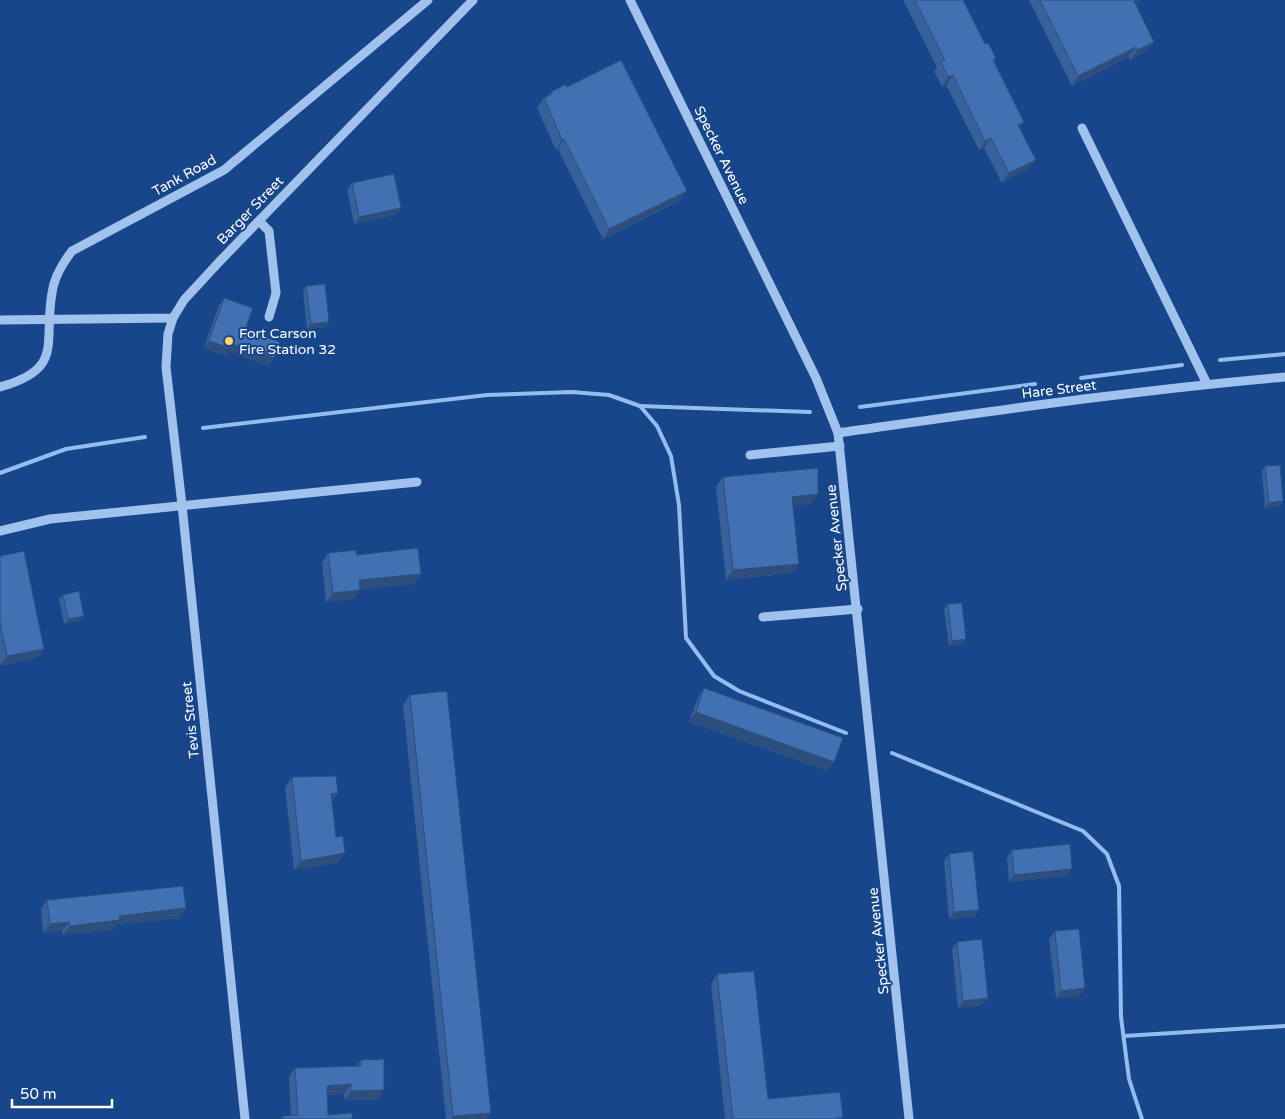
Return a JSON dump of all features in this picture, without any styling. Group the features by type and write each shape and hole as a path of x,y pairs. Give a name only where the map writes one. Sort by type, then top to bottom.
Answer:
{"street":[{"name":"Tank Road","path":"0,387 31,375 46,357 50,344 52,293 55,279 62,264 72,251 224,170 428,0"},
{"name":"Barger Street","path":"173,318 184,300 473,0"},
{"name":"Specker Avenue","path":"630,0 816,378 838,433 858,609 909,1119"},
{"path":"1082,128 1207,384"},
{"path":"259,221 269,231 276,293 269,318"},
{"path":"0,320 173,318"},
{"name":"Tevis Street","path":"173,318 168,334 166,367 182,504 245,1119"},
{"name":"Hare Street","path":"838,433 1207,384 1285,377"},
{"path":"750,455 840,446"},
{"path":"0,531 50,519 182,504 417,482"},
{"path":"763,617 858,609"}],"building":[{"path":"915,0 963,0 985,44 988,43 996,58 993,60 1024,122 1018,125 1036,160 1009,173 991,138 985,141 953,75 948,77 941,62 945,60"},
{"path":"1040,0 1136,0 1134,1 1154,42 1137,50 1136,47 1078,76"},
{"path":"621,60 687,191 609,229 564,139 562,140 544,98 566,84 567,87"},
{"path":"394,174 401,208 359,217 352,183"},
{"path":"325,284 329,322 311,324 306,286"},
{"name":"Fort Carson Fire Station 32","path":"224,298 253,308 245,330 280,342 274,358 232,344 231,348 209,341"},
{"path":"1280,465 1283,501 1269,503 1265,466"},
{"path":"818,468 818,494 792,497 799,564 733,570 723,477"},
{"path":"418,548 421,574 359,580 360,590 333,593 328,553 356,550 356,555"},
{"path":"24,551 44,649 7,656 0,622 0,556"},
{"path":"79,591 84,616 68,619 63,595"},
{"path":"962,603 966,639 952,641 948,604"},
{"path":"704,688 843,738 834,762 696,712"},
{"path":"447,691 491,1113 453,1116 410,695"},
{"path":"336,776 338,793 331,794 336,837 343,836 345,853 301,861 292,777"},
{"path":"1070,844 1072,869 1014,875 1012,850"},
{"path":"973,851 979,910 954,912 949,854"},
{"path":"183,886 186,908 119,916 120,920 70,926 69,922 50,924 47,900"},
{"path":"1079,929 1085,988 1061,991 1055,931"},
{"path":"982,939 988,998 963,1001 957,942"},
{"path":"754,971 768,1099 840,1092 843,1117 837,1119 733,1119 717,974"},
{"path":"384,1059 384,1090 351,1091 351,1084 327,1086 328,1115 352,1113 352,1119 283,1119 283,1116 298,1115 295,1068 361,1066 361,1060"}],"waterway":[{"path":"1220,360 1285,354"},
{"path":"1081,378 1182,365"},
{"path":"860,407 1035,384"},
{"path":"203,428 487,395 572,392 609,395 640,406 657,426 671,456 679,505 686,638 714,676 739,691 846,733"},
{"path":"640,406 810,412"},
{"path":"0,473 66,449 145,437"},
{"path":"892,753 1083,831 1107,854 1119,886 1121,1017 1129,1079 1142,1119"},
{"path":"1124,1036 1285,1026"}],"place":[{"name":"Fort Carson Fire Station 32","path":"229,341"}]}
